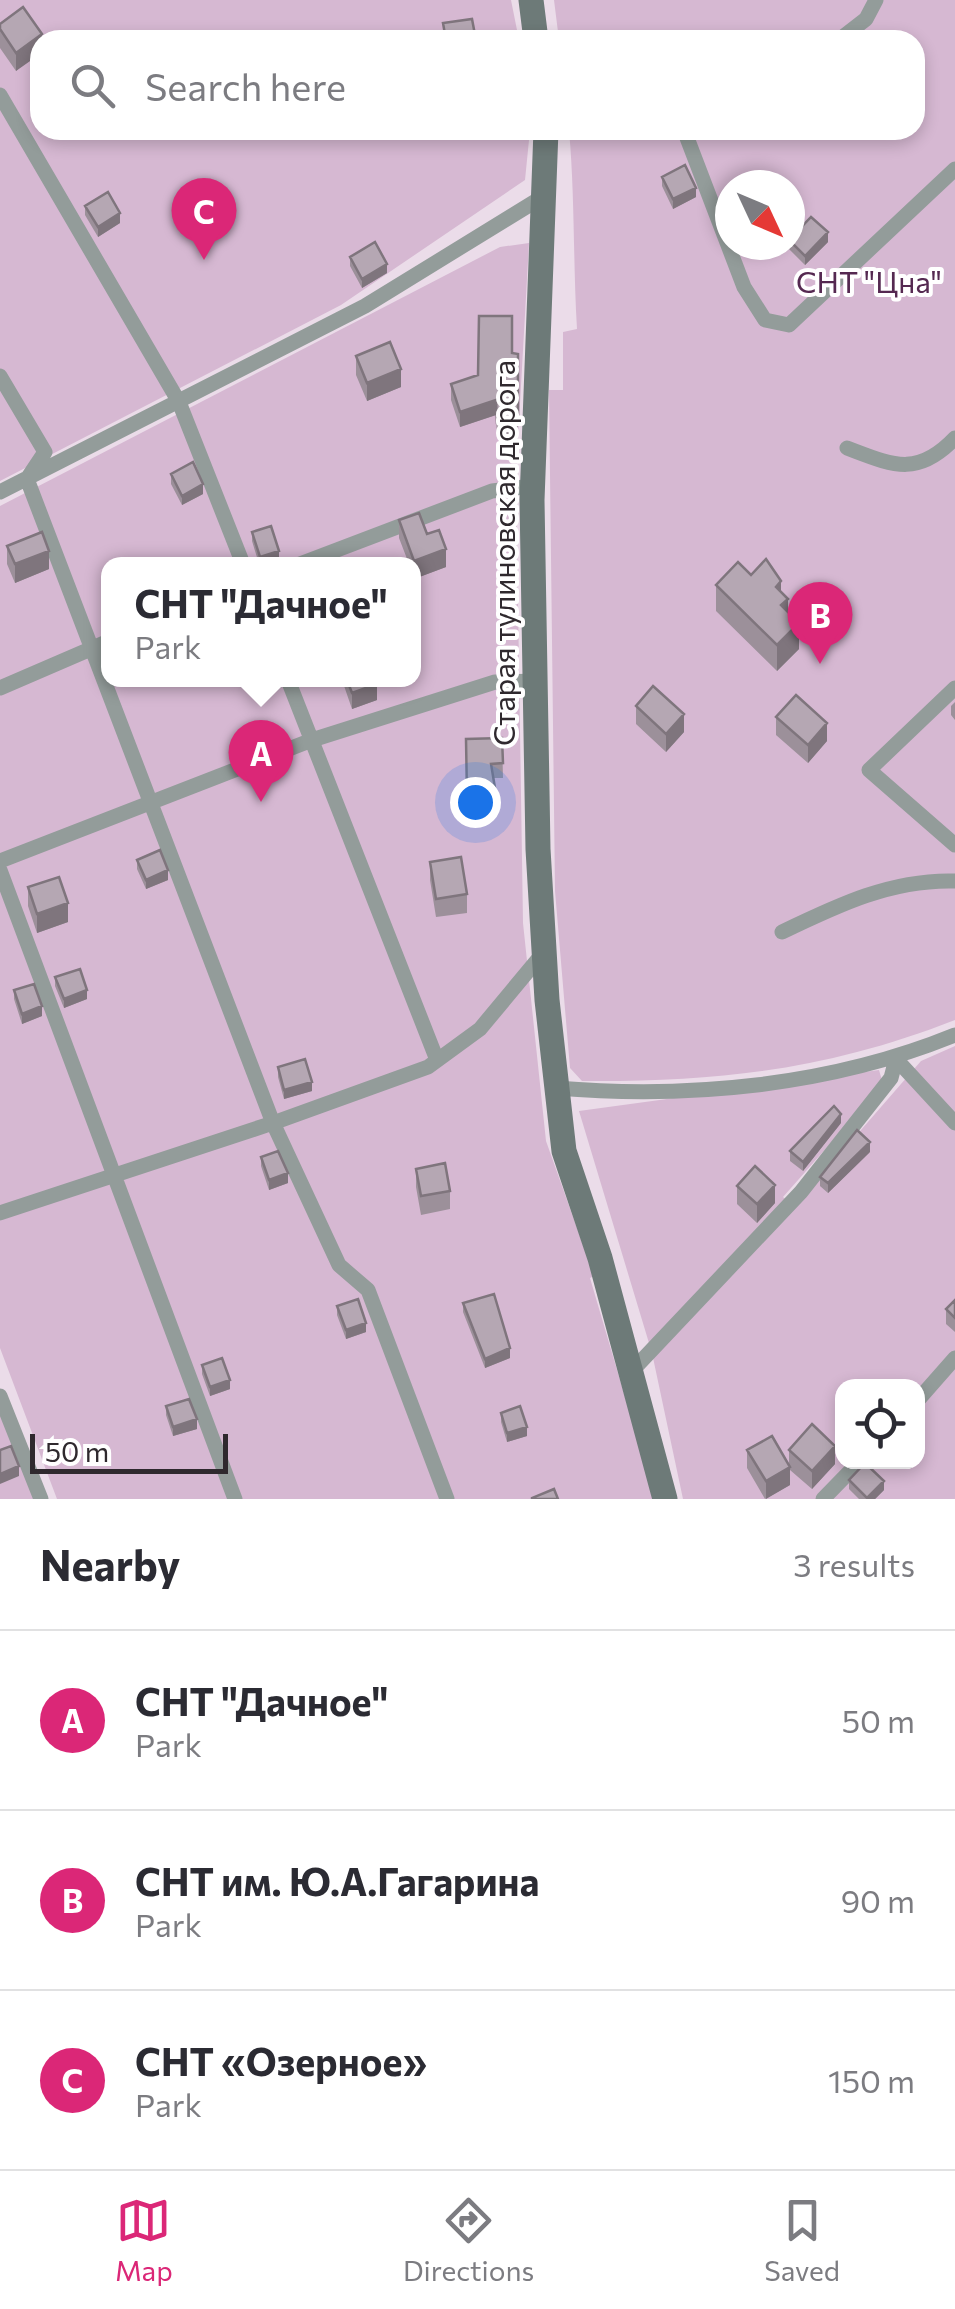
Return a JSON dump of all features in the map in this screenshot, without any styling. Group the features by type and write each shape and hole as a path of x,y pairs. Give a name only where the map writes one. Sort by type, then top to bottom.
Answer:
{"street":[{"path":"531,0 535,30"},
{"name":"Старая тулиновская дорога","path":"546,140 532,486 544,952 564,1151 600,1258 665,1499"}],"lane":[{"path":"852,30 866,19 876,0"},
{"path":"0,95 179,402 239,557"},
{"path":"688,140 744,288 765,320 789,325 955,169"},
{"path":"0,492 365,306 544,196"},
{"path":"0,376 44,452 27,479"},
{"path":"847,448 899,468 927,460 955,438"},
{"path":"27,479 101,671"},
{"path":"318,557 492,490 532,486"},
{"path":"0,688 101,644"},
{"path":"0,861 312,740 496,682 538,681"},
{"path":"107,687 273,1123 339,1266 368,1290 447,1499"},
{"path":"291,687 437,1060"},
{"path":"955,688 869,770 955,846"},
{"path":"0,870 235,1499"},
{"path":"782,932 844,902 919,880 955,881"},
{"path":"0,1213 273,1123 437,1060 480,1029 544,952"},
{"path":"556,1088 617,1093 731,1088 896,1059 955,1035"},
{"path":"896,1059 955,1123"},
{"path":"630,1373 801,1192 890,1078 896,1059"},
{"path":"925,1392 955,1358"},
{"path":"0,1396 40,1499"},
{"path":"823,1499 852,1469"}],"green space":[{"path":"0,0 511,0 517,30 30,30 30,140 529,140 525,180 341,305 0,481"},
{"name":"СНТ \"Цна\"","path":"554,0 955,0 955,1020 862,1051 772,1070 680,1079 582,1081 570,1068 555,891 549,390 563,390 563,332 577,329 570,140 925,140 925,30 558,30"},
{"path":"529,243 516,475 523,923 546,1141 594,1276 590,1278 655,1499 57,1499 0,1348 0,506 500,247"},
{"path":"955,1046 955,1499 683,1499 652,1353 579,1111 879,1070 883,1084 783,1197 794,1207 921,1061"},
{"path":"0,1395 41,1499 0,1499"}],"building":[{"path":"23,7 39,30 30,30 30,43 16,53 0,24"},
{"path":"472,19 474,30 444,30 443,23"},
{"path":"685,165 696,188 673,199 662,177"},
{"path":"108,192 120,213 98,227 85,206"},
{"path":"811,217 828,232 805,256 805,223"},
{"path":"375,242 387,264 362,279 350,257"},
{"path":"479,316 512,316 512,353 518,354 518,421 497,423 496,400 460,412 451,384 478,375"},
{"path":"390,342 401,369 367,383 356,356"},
{"path":"193,462 203,484 182,496 171,474"},
{"path":"419,513 427,534 439,530 446,549 421,558 413,557 399,520"},
{"path":"271,526 279,551 260,557 252,532"},
{"path":"42,532 49,551 15,564 7,546"},
{"path":"766,559 781,581 776,587 788,599 781,605 799,623 777,645 716,585 738,562 751,575"},
{"path":"653,686 684,714 666,734 636,706"},
{"path":"796,695 827,723 808,745 776,717"},
{"path":"502,738 503,763 491,764 496,794 467,797 466,739"},
{"path":"160,850 168,870 146,880 137,860"},
{"path":"461,857 467,894 436,899 430,862"},
{"path":"59,877 68,903 37,914 28,887"},
{"path":"80,969 87,990 64,999 55,977"},
{"path":"34,984 42,1006 22,1014 14,990"},
{"path":"305,1059 312,1082 284,1090 278,1067"},
{"path":"834,1106 841,1114 803,1162 790,1151"},
{"path":"857,1130 870,1142 828,1183 820,1177"},
{"path":"278,1151 288,1173 269,1180 261,1157"},
{"path":"445,1163 450,1191 421,1196 416,1169"},
{"path":"755,1166 775,1185 757,1204 737,1186"},
{"path":"494,1294 510,1348 485,1359 463,1303"},
{"path":"358,1299 366,1323 346,1330 337,1306"},
{"path":"955,1300 955,1318 946,1309"},
{"path":"222,1358 230,1380 210,1387 202,1365"},
{"path":"189,1399 197,1419 173,1427 166,1406"},
{"path":"520,1406 527,1427 507,1433 501,1413"},
{"path":"812,1424 835,1446 812,1471 789,1450"},
{"path":"772,1436 790,1467 766,1481 747,1450"},
{"path":"11,1446 19,1466 0,1474 0,1450"},
{"path":"859,1469 871,1469 884,1481 867,1498 849,1480"},
{"path":"554,1489 558,1499 532,1499 532,1498"}],"place":[{"name":"СНТ «Озерное»","path":"204,260"},
{"name":"СНТ им. Ю.А.Гагарина","path":"820,664"},
{"name":"СНТ \"Дачное\"","path":"261,802"}]}
